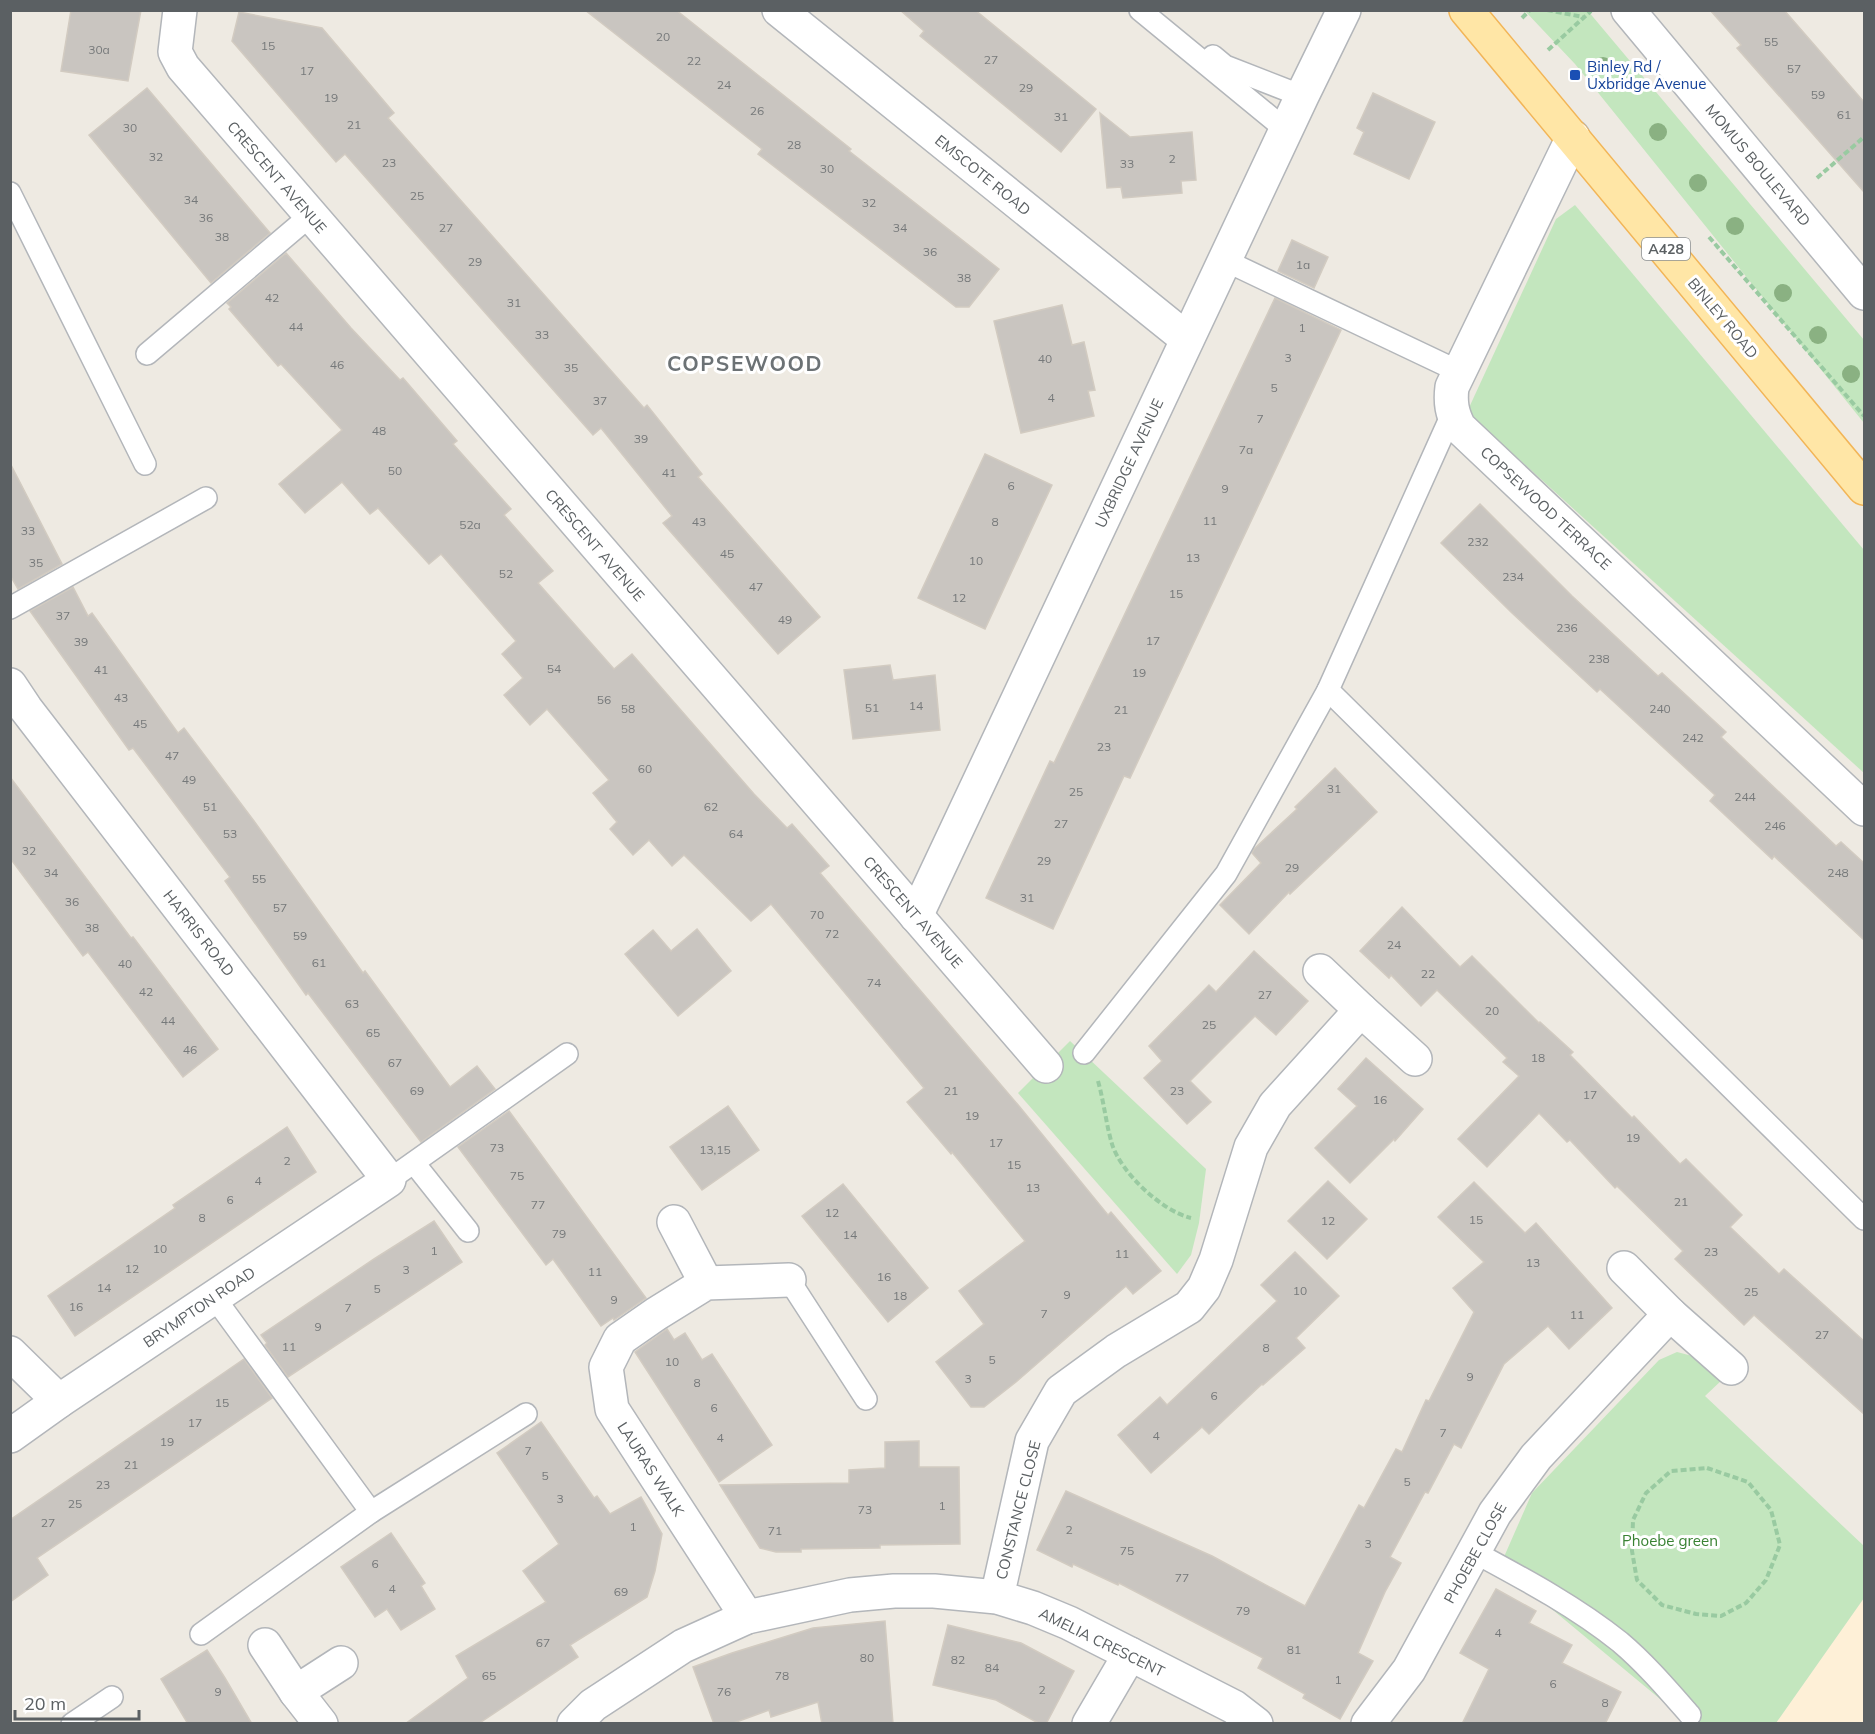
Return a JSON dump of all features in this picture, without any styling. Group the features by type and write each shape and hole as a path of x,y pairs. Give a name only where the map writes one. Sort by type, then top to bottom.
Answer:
{"main road":[{"name":"BINLEY ROAD","path":"1466,10 1864,488"}],"street":[{"name":"CRESCENT AVENUE","path":"180,10 175,52 183,67 1046,1066"},
{"name":"EMSCOTE ROAD","path":"779,10 1187,339"},
{"name":"UXBRIDGE AVENUE","path":"916,916 1344,10"},
{"name":"MOMUS BOULEVARD","path":"1628,10 1864,293"},
{"path":"1452,414 1450,399 1452,387 1573,137"},
{"name":"COPSEWOOD TERRACE","path":"1452,414 1459,427 1864,809"},
{"name":"HARRIS ROAD","path":"10,685 26,709 402,1172"},
{"path":"1320,970 1415,1059"},
{"name":"CONSTANCE CLOSE","path":"997,1597 1032,1441 1061,1391 1116,1351 1189,1308 1204,1288 1216,1260 1251,1147 1275,1105 1361,1010"},
{"name":"BRYMPTON ROAD","path":"10,1436 402,1172"},
{"path":"674,1222 706,1282 789,1280"},
{"path":"1624,1268 1670,1314 1731,1368"},
{"name":"LAURAS WALK","path":"706,1282 620,1339 606,1367 612,1409 747,1617"},
{"name":"PHOEBE CLOSE","path":"1368,1724 1409,1670 1495,1513 1536,1457 1670,1314"},
{"path":"10,1353 60,1401"},
{"name":"AMELIA CRESCENT","path":"574,1724 593,1705 683,1646 747,1617 850,1595 894,1591 934,1591 997,1597 1033,1608 1069,1623 1234,1707 1256,1724"},
{"path":"265,1645 296,1692 321,1724"},
{"path":"1089,1724 1130,1654"},
{"path":"296,1692 341,1663"}],"lane":[{"path":"1140,10 1286,130"},
{"path":"1160,10 1225,66 1302,96"},
{"path":"10,193 145,464"},
{"path":"147,354 310,216"},
{"path":"1224,260 1460,372"},
{"path":"1084,1053 1226,874 1328,690 1452,414"},
{"path":"10,608 206,498"},
{"path":"1328,690 1864,1219"},
{"path":"468,1232 402,1172 567,1054"},
{"path":"789,1280 866,1399"},
{"path":"214,1297 371,1512"},
{"path":"201,1635 371,1512 525,1414"},
{"path":"1474,1552 1535,1585 1620,1642 1657,1677 1690,1715"},
{"path":"72,1724 112,1697"}],"path":[{"path":"1547,10 1584,17"},
{"path":"1547,51 1592,10"},
{"path":"1790,202 1864,137"},
{"path":"1084,1053 1090,1059 1104,1100 1113,1147 1126,1169 1160,1202 1183,1216 1226,1227"},
{"path":"1707,1468 1748,1482 1772,1510 1780,1545 1766,1580 1746,1603 1721,1616 1696,1614 1662,1605 1637,1580 1632,1551 1633,1520 1646,1493 1671,1471 1707,1468"}],"shaded area":[{"path":"1864,1598 1864,1723 1776,1723"}],"green space":[{"path":"1525,11 1588,11 1864,340 1864,423 1575,64"},
{"path":"1575,205 1864,550 1864,773 1467,412 1556,219"},
{"path":"1070,1041 1206,1169 1199,1223 1191,1255 1177,1274 1018,1093"},
{"name":"Phoebe green","path":"1677,1352 1700,1358 1723,1379 1705,1396 1864,1546 1864,1598 1776,1723 1689,1723 1500,1566 1532,1493 1659,1360"}],"building":[{"path":"71,10 141,10 128,81 61,71"},
{"path":"585,10 676,10 999,269 969,307 956,307 758,154 762,149"},
{"path":"900,10 975,10 1096,109 1061,152 920,36 924,31"},
{"path":"1710,10 1784,10 1864,102 1864,192 1737,48 1741,45"},
{"path":"239,12 322,28 394,113 388,118 644,408 647,405 702,474 698,477 820,617 778,654 663,523 672,516 601,428 593,435 345,154 336,162 232,41"},
{"path":"147,88 270,233 211,283 89,135"},
{"path":"1373,93 1435,122 1409,179 1354,154 1364,132 1357,128"},
{"path":"1100,113 1130,137 1192,132 1196,180 1181,181 1182,193 1123,198 1121,187 1107,188"},
{"path":"1292,240 1328,257 1314,288 1278,271"},
{"path":"286,253 351,328 400,380 403,378 457,441 453,444 511,509 504,515 553,571 538,583 614,669 632,654 754,794 787,828 792,824 829,866 820,873 1019,1106 1108,1215 1111,1212 1161,1271 1133,1294 1126,1286 984,1407 971,1407 936,1362 984,1324 959,1291 1025,1241 952,1152 951,1154 907,1102 924,1088 771,904 751,921 684,855 672,866 649,840 633,855 610,829 617,822 593,793 609,780 547,709 530,725 504,695 523,678 502,654 516,641 441,554 429,564 378,508 370,514 342,482 305,513 279,484 342,430 281,364 278,366 229,309 231,307 227,303"},
{"path":"1275,298 1341,330 1130,778 1124,776 1053,929 986,898 1050,761 1054,763"},
{"path":"1062,305 1072,345 1084,342 1095,390 1088,391 1094,416 1021,433 994,321"},
{"path":"985,454 1052,485 985,629 918,598"},
{"path":"10,463 62,564 18,589 10,575"},
{"path":"1480,504 1572,596 1658,676 1662,673 1726,732 1721,737 1836,846 1841,842 1864,863 1864,940 1774,856 1772,859 1710,801 1715,795 1600,689 1597,692 1441,543"},
{"path":"73,587 88,616 92,613 178,733 184,728 363,973 365,971 450,1087 477,1066 495,1089 421,1142 308,993 306,995 225,881 230,877 133,748 129,750 30,611"},
{"path":"890,665 893,680 935,675 940,730 853,739 844,670"},
{"path":"1335,768 1377,812 1290,894 1289,892 1249,934 1220,905 1261,863 1252,853 1254,849 1297,809 1295,807"},
{"path":"10,777 218,1049 183,1077 88,952 83,956 10,858"},
{"path":"1402,907 1460,967 1472,956 1539,1023 1573,1052 1570,1055 1632,1118 1634,1116 1680,1164 1686,1159 1742,1215 1730,1227 1779,1274 1784,1269 1864,1341 1864,1414 1754,1315 1744,1325 1675,1259 1683,1251 1617,1186 1615,1188 1570,1140 1567,1142 1539,1113 1487,1167 1458,1139 1519,1076 1503,1062 1507,1058 1437,990 1421,1006 1391,975 1389,978 1360,951"},
{"path":"697,929 731,971 678,1016 625,954 653,930 671,951"},
{"path":"1254,951 1308,1001 1276,1035 1255,1016 1190,1081 1211,1102 1187,1124 1144,1078 1162,1061 1149,1046 1209,985 1216,992"},
{"path":"1366,1058 1423,1109 1395,1141 1394,1139 1350,1183 1315,1148 1357,1106 1338,1089"},
{"path":"728,1106 759,1150 702,1190 670,1147"},
{"path":"509,1111 646,1298 614,1320 613,1318 601,1326 553,1259 546,1265 458,1147"},
{"path":"287,1127 316,1172 75,1336 48,1296 175,1208 173,1205"},
{"path":"1328,1181 1367,1219 1327,1259 1288,1221"},
{"path":"1474,1182 1525,1233 1536,1223 1612,1308 1569,1349 1548,1326 1504,1364 1461,1448 1454,1444 1390,1557 1401,1563 1385,1592 1358,1653 1373,1661 1340,1719 1303,1698 1305,1694 1258,1668 1263,1658 1119,1583 1118,1585 1073,1564 1072,1567 1037,1550 1066,1491 1212,1556 1305,1606 1359,1505 1364,1508 1396,1449 1402,1452 1426,1400 1429,1401 1474,1312 1453,1288 1484,1262 1438,1217"},
{"path":"843,1184 928,1288 888,1322 802,1216"},
{"path":"434,1221 462,1262 288,1377 265,1345 267,1343 261,1335"},
{"path":"1295,1252 1339,1296 1296,1338 1305,1348 1262,1384 1209,1434 1202,1427 1151,1473 1118,1435 1160,1397 1167,1405 1277,1301 1261,1285"},
{"path":"667,1329 674,1340 685,1333 702,1360 712,1354 772,1445 719,1482 635,1352"},
{"path":"244,1359 272,1398 37,1558 48,1575 10,1602 10,1520"},
{"path":"541,1422 594,1498 597,1496 610,1514 641,1497 662,1534 647,1597 570,1645 578,1657 478,1724 405,1724 468,1678 456,1656 546,1602 523,1571 559,1544 497,1453"},
{"path":"919,1441 919,1467 959,1467 960,1544 880,1545 880,1548 801,1549 801,1552 776,1552 760,1548 720,1485 849,1483 849,1470 885,1468 885,1442"},
{"path":"391,1533 425,1583 421,1586 435,1609 401,1630 387,1609 375,1617 341,1567"},
{"path":"1496,1589 1536,1611 1529,1623 1572,1645 1562,1663 1621,1692 1605,1724 1462,1724 1489,1669 1460,1653"},
{"path":"885,1621 893,1724 822,1724 818,1702 771,1717 769,1710 731,1724 714,1724 693,1667 813,1628"},
{"path":"948,1625 1021,1643 1074,1671 1046,1724 1040,1724 996,1700 933,1685"},
{"path":"207,1650 252,1724 188,1724 161,1679"}],"place":[{"name":"Binley Rd / Uxbridge Avenue","path":"1575,75"}],"district":[{"name":"COPSEWOOD","path":"745,363"}]}
